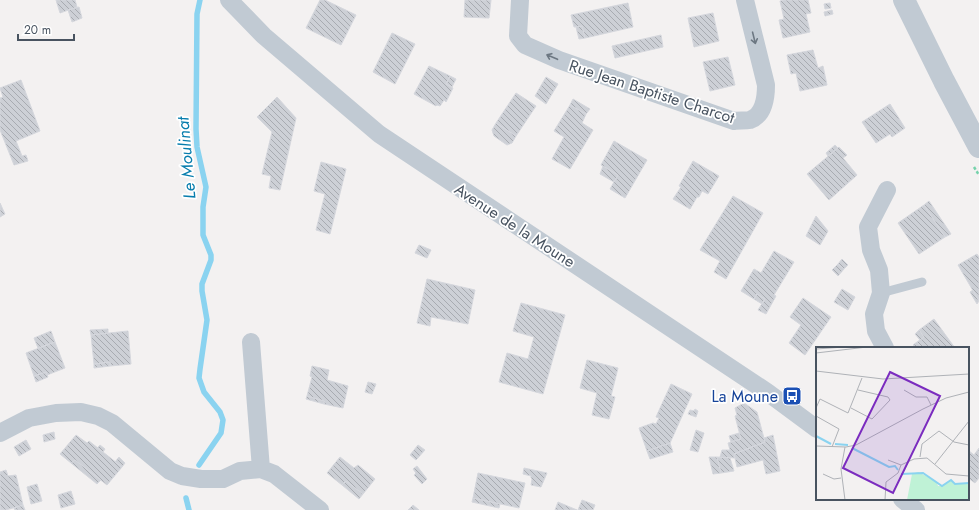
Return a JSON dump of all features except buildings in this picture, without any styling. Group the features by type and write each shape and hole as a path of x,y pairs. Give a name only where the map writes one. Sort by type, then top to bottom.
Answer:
{"street":[{"name":"Avenue de la Moune","path":"229,0 264,36 378,134 767,392 816,428"},
{"name":"Rue Jean Baptiste Charcot","path":"520,0 518,36 525,46 559,60 734,121 749,120 759,113 766,98 766,84 745,0"},
{"path":"904,0 979,147"},
{"path":"885,347 876,331 874,314 880,293 879,270 871,250 868,227 887,190"},
{"path":"251,342 260,469"},
{"path":"0,433 29,418 56,412 81,412 98,416 112,424 170,472 182,476 201,479 222,479 240,471 260,469 274,474 320,510"},
{"path":"903,500 916,510"}],"lane":[{"path":"880,293 922,282"}],"waterway":[{"name":"Le Moulinat","path":"199,465 221,433 223,420 220,412 204,392 199,378 207,320 202,284 211,260 211,255 203,235 203,207 206,187 197,147 196,129 197,14 200,0"},
{"name":"Le Moulinat","path":"186,498 189,510"}],"place":[{"name":"La Moune","path":"792,396"}]}
